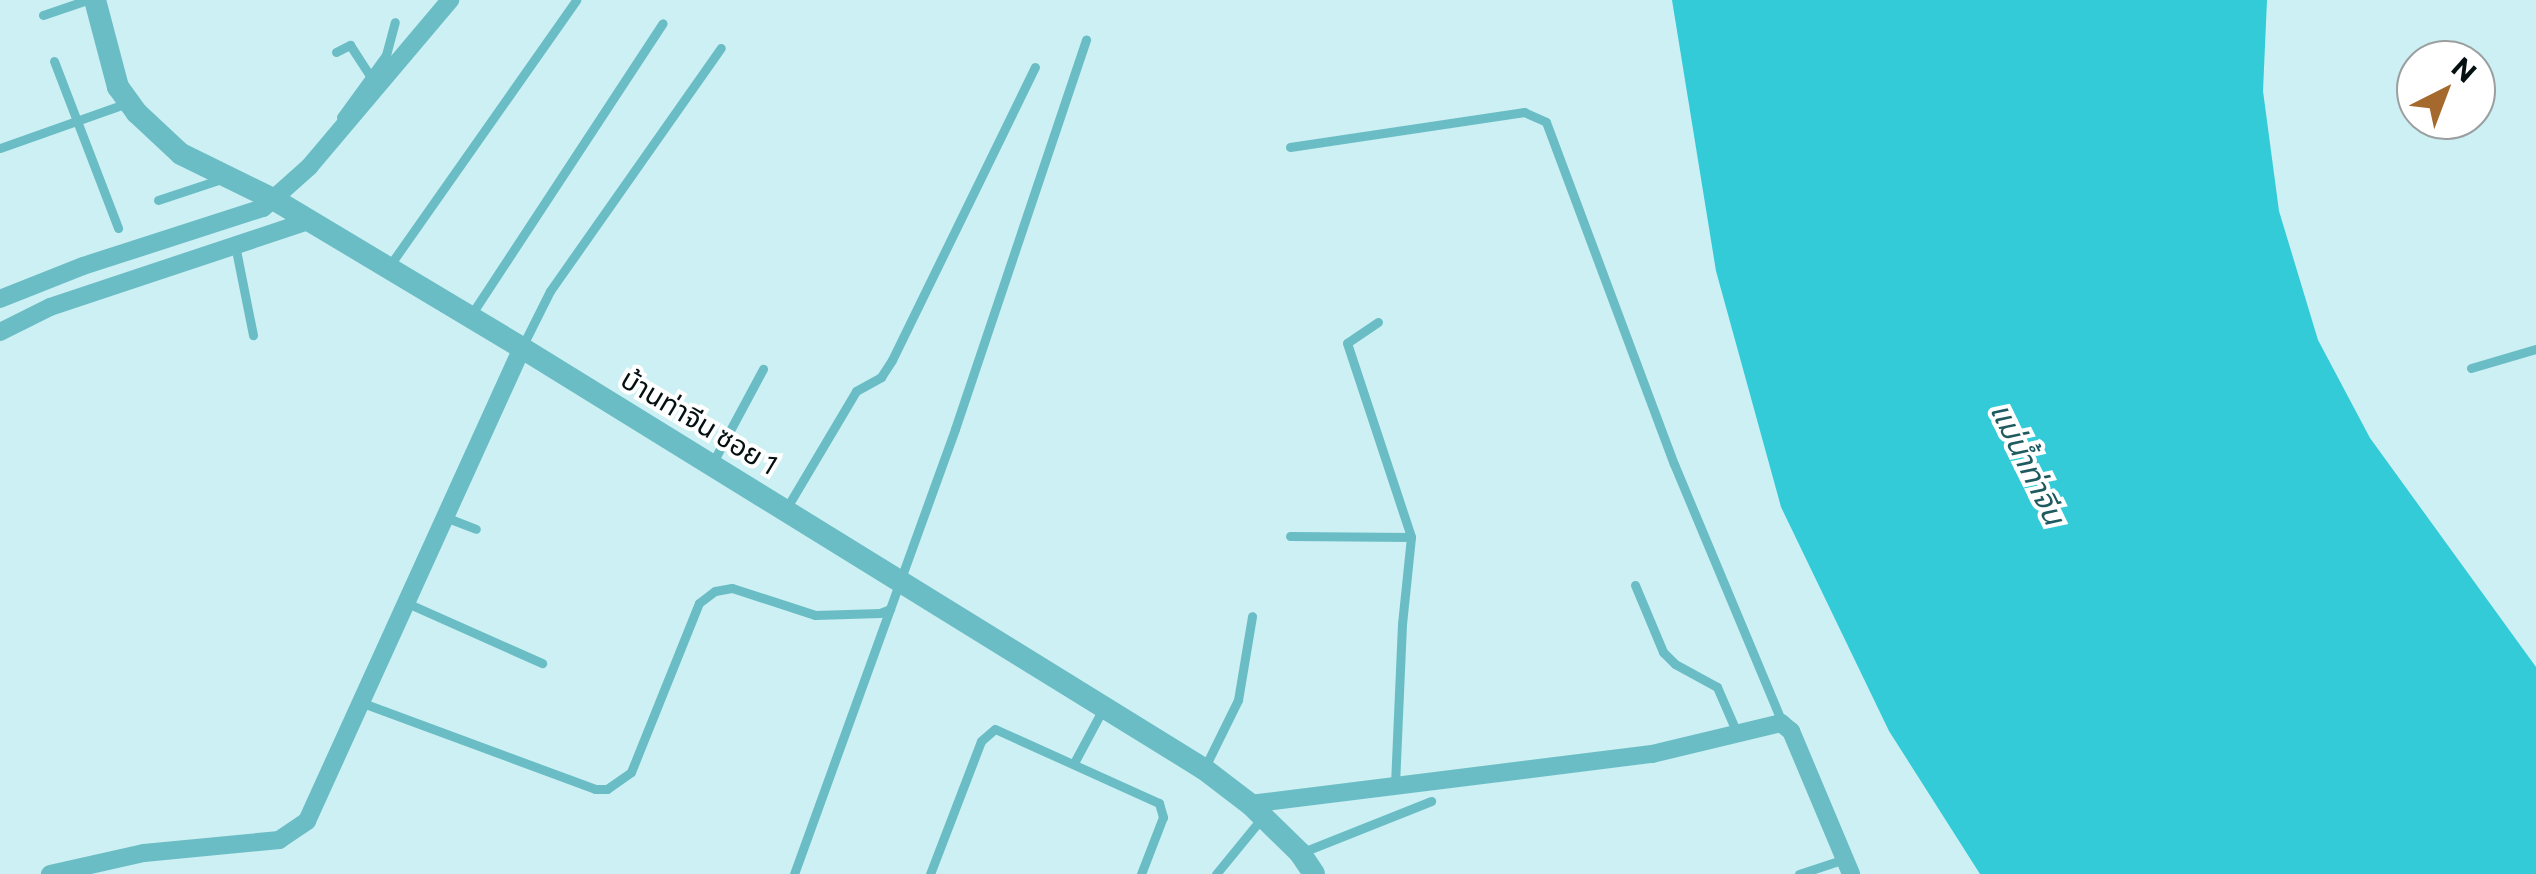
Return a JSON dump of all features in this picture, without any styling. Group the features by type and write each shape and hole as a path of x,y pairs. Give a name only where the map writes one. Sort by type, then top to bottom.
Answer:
{"street":[{"name":"บ้านท่าจีน ซอย 1","path":"95,0 109,61 128,103 181,154 273,199 522,348 1204,769 1256,810 1300,853 1314,874"},
{"path":"0,299 83,266 257,212 320,154 385,72 450,0"},
{"path":"0,332 50,306 306,219"},
{"path":"50,874 144,853 279,840 296,833 316,808 404,602 522,348"},
{"path":"1256,810 1395,787 1652,754 1783,724 1791,731 1843,865"}],"lane":[{"path":"43,15 87,0"},
{"path":"388,268 576,0"},
{"path":"273,199 371,77 392,41 395,22"},
{"path":"469,317 663,23"},
{"path":"794,874 902,580 1086,39"},
{"path":"336,52 350,46 371,77"},
{"path":"522,348 550,291 720,48"},
{"path":"54,62 118,228"},
{"path":"786,510 856,392 881,377 892,360 1035,67"},
{"path":"0,148 128,103"},
{"path":"1290,146 1524,112 1546,122 1674,464 1783,724"},
{"path":"158,200 228,177"},
{"path":"234,246 252,335"},
{"path":"1378,322 1353,336 1348,350 1411,537 1402,624 1395,787"},
{"path":"2471,368 2536,349"},
{"path":"712,464 762,369"},
{"path":"445,517 476,529"},
{"path":"1290,536 1411,537"},
{"path":"1635,585 1663,652 1675,664 1717,688 1737,733"},
{"path":"360,702 595,789 607,789 630,772 699,602 715,591 732,588 815,615 880,614 890,609"},
{"path":"404,602 542,663"},
{"path":"1204,769 1238,700 1252,616"},
{"path":"1074,763 1104,706"},
{"path":"930,874 988,732 996,729 1159,803 1163,817 1141,874"},
{"path":"1300,853 1430,801"},
{"path":"1216,874 1256,810"},
{"path":"1800,874 1843,865"},
{"path":"1833,874 1843,865"}],"water":[{"name":"แม่น้ำท่าจีน","path":"1672,0 2267,0 2263,91 2279,211 2318,340 2370,438 2536,667 2536,874 1980,874 1889,731 1781,507 1716,271"}]}
